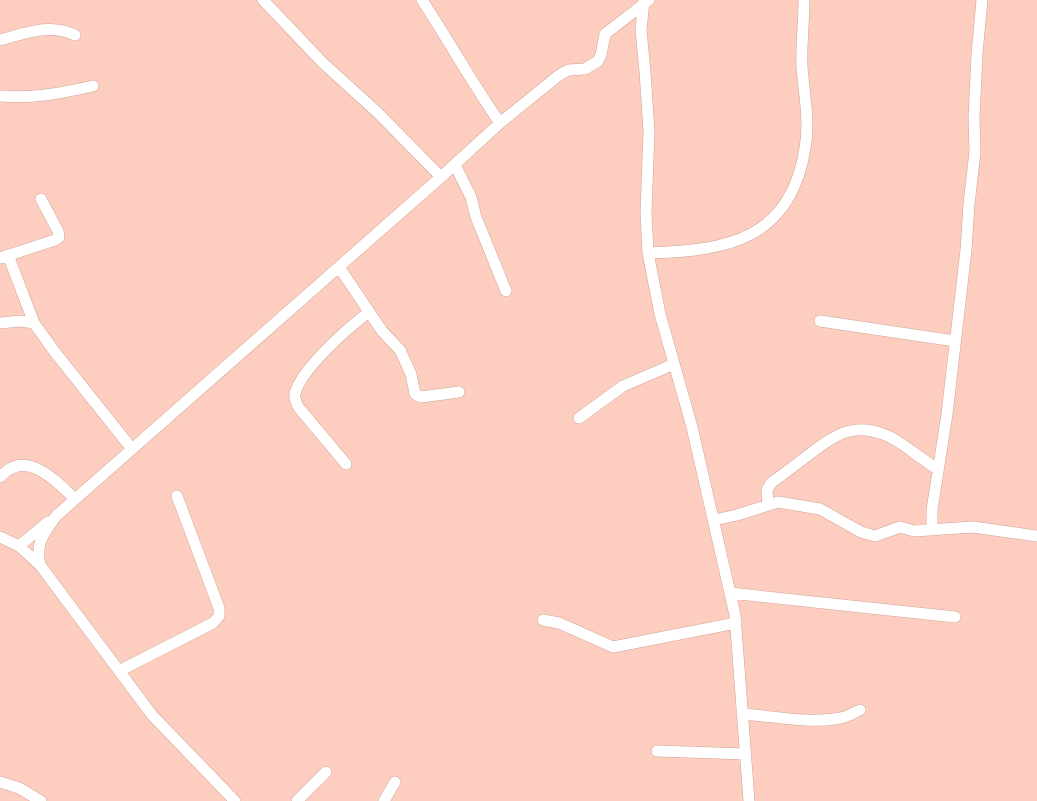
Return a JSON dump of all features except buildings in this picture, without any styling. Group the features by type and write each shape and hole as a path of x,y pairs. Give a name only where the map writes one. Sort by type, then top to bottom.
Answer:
{"street":[{"path":"263,0 323,63 377,112 442,177"},
{"path":"422,0 457,53 471,81 500,123"},
{"path":"648,253 719,247 741,240 773,219 790,198 798,178 806,148 807,113 802,66 804,0"},
{"path":"932,530 932,510 947,414 974,167 974,96 982,0"},
{"path":"19,546 56,516 340,267 442,177 500,123 568,70 585,69 598,61 601,55 605,34 646,1"},
{"path":"646,1 641,30 646,72 649,132 646,213 648,253 654,289 692,427 736,623 748,801"},
{"path":"624,19 636,25 641,30"},
{"path":"0,40 29,32 52,28 60,29 75,36"},
{"path":"0,96 52,94 93,86"},
{"path":"455,165 471,197 476,217 506,292"},
{"path":"41,200 58,231 59,237 55,240 4,256 34,323 54,351 132,449"},
{"path":"340,267 382,331 400,350 411,374 412,387 416,396 459,392"},
{"path":"346,464 299,408 295,401 295,394 309,370 352,325 369,312"},
{"path":"0,323 20,321 34,323"},
{"path":"820,321 955,341"},
{"path":"579,418 623,386 674,364"},
{"path":"768,504 767,490 771,483 833,437 855,430 880,433 891,438 938,469"},
{"path":"0,477 7,469 17,466 32,468 48,474 75,499"},
{"path":"119,671 213,622 219,616 219,608 177,496"},
{"path":"714,520 756,509 768,504 786,502 820,509 862,532 875,536 900,527 914,531 973,527 1037,536"},
{"path":"40,565 38,548 40,541 56,516"},
{"path":"0,537 19,546 40,565 152,715 236,801"},
{"path":"730,593 955,617"},
{"path":"543,620 559,623 576,629 613,647 736,623"},
{"path":"742,714 814,720 842,718 860,710"},
{"path":"657,751 745,754"},
{"path":"296,801 326,772"},
{"path":"0,782 19,788 41,801"},
{"path":"384,801 395,782"}]}
